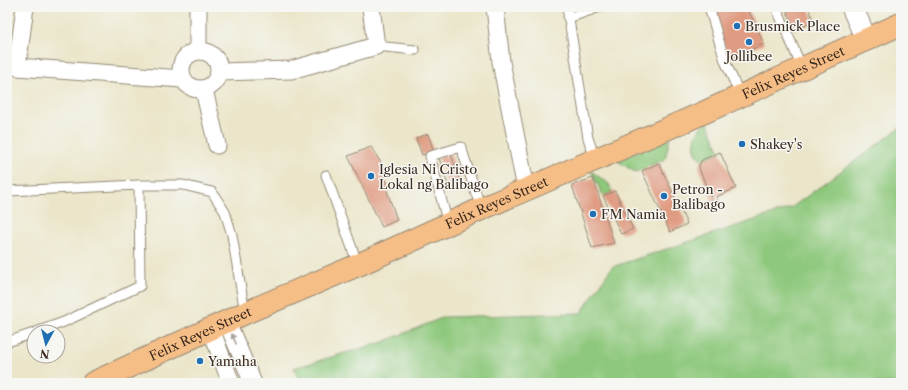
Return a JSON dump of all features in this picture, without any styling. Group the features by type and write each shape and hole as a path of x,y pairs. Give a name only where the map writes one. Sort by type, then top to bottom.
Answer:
{"main road":[{"name":"Felix Reyes Street","path":"93,383 227,321 358,265 481,209 901,24"}],"street":[{"path":"25,7 17,67 182,79"},
{"path":"198,7 198,51"},
{"path":"220,72 291,70 376,46 371,7"},
{"path":"495,7 501,62 526,190"},
{"path":"852,7 866,39"},
{"path":"198,51 209,53 214,56 220,72 214,85 204,90 192,88 182,79 182,63 188,55 198,51"},
{"path":"204,90 217,145"},
{"path":"227,321 231,383"},
{"path":"227,321 253,383"}],"lane":[{"path":"566,7 588,138 595,159"},
{"path":"568,18 600,7"},
{"path":"709,7 725,62 740,95"},
{"path":"776,7 802,68"},
{"path":"376,46 415,50"},
{"path":"448,224 430,156 461,146 481,209"},
{"path":"326,175 358,265"},
{"path":"58,324 140,286 139,185"},
{"path":"7,191 139,185 183,185 212,192 225,212 232,235 227,321"},
{"path":"7,342 26,335"}],"green space":[{"path":"707,121 720,152 702,160 695,151 695,140 700,129"},
{"path":"901,127 901,383 300,383 294,368 383,342 444,317 581,313 612,267 791,208"},
{"path":"670,138 665,159 636,172 616,160"},
{"path":"591,171 609,184 612,192 603,196"}],"building":[{"name":"Brusmick Place","path":"712,7 747,7 764,44 728,59"},
{"path":"785,7 808,7 814,22 795,30"},
{"path":"428,134 434,152 422,155 416,138"},
{"name":"Iglesia Ni Cristo Lokal ng Balibago","path":"371,147 381,163 389,189 387,191 397,220 382,227 348,156"},
{"path":"720,152 736,188 716,197 720,205 715,207 700,171 699,165 702,160"},
{"path":"451,154 461,184 449,188 439,158"},
{"name":"Petron - Balibago","path":"659,163 687,224 670,232 642,171"},
{"name":"FM Namia","path":"593,178 614,243 592,248 572,185"},
{"path":"615,191 633,229 621,234 603,196"}],"place":[{"name":"Brusmick Place","path":"737,26"},
{"name":"Jollibee","path":"749,42"},
{"name":"Shakey's","path":"742,144"},
{"name":"Iglesia Ni Cristo Lokal ng Balibago","path":"371,176"},
{"name":"Petron - Balibago","path":"664,196"},
{"name":"FM Namia","path":"593,214"},
{"name":"Yamaha","path":"200,361"}]}
